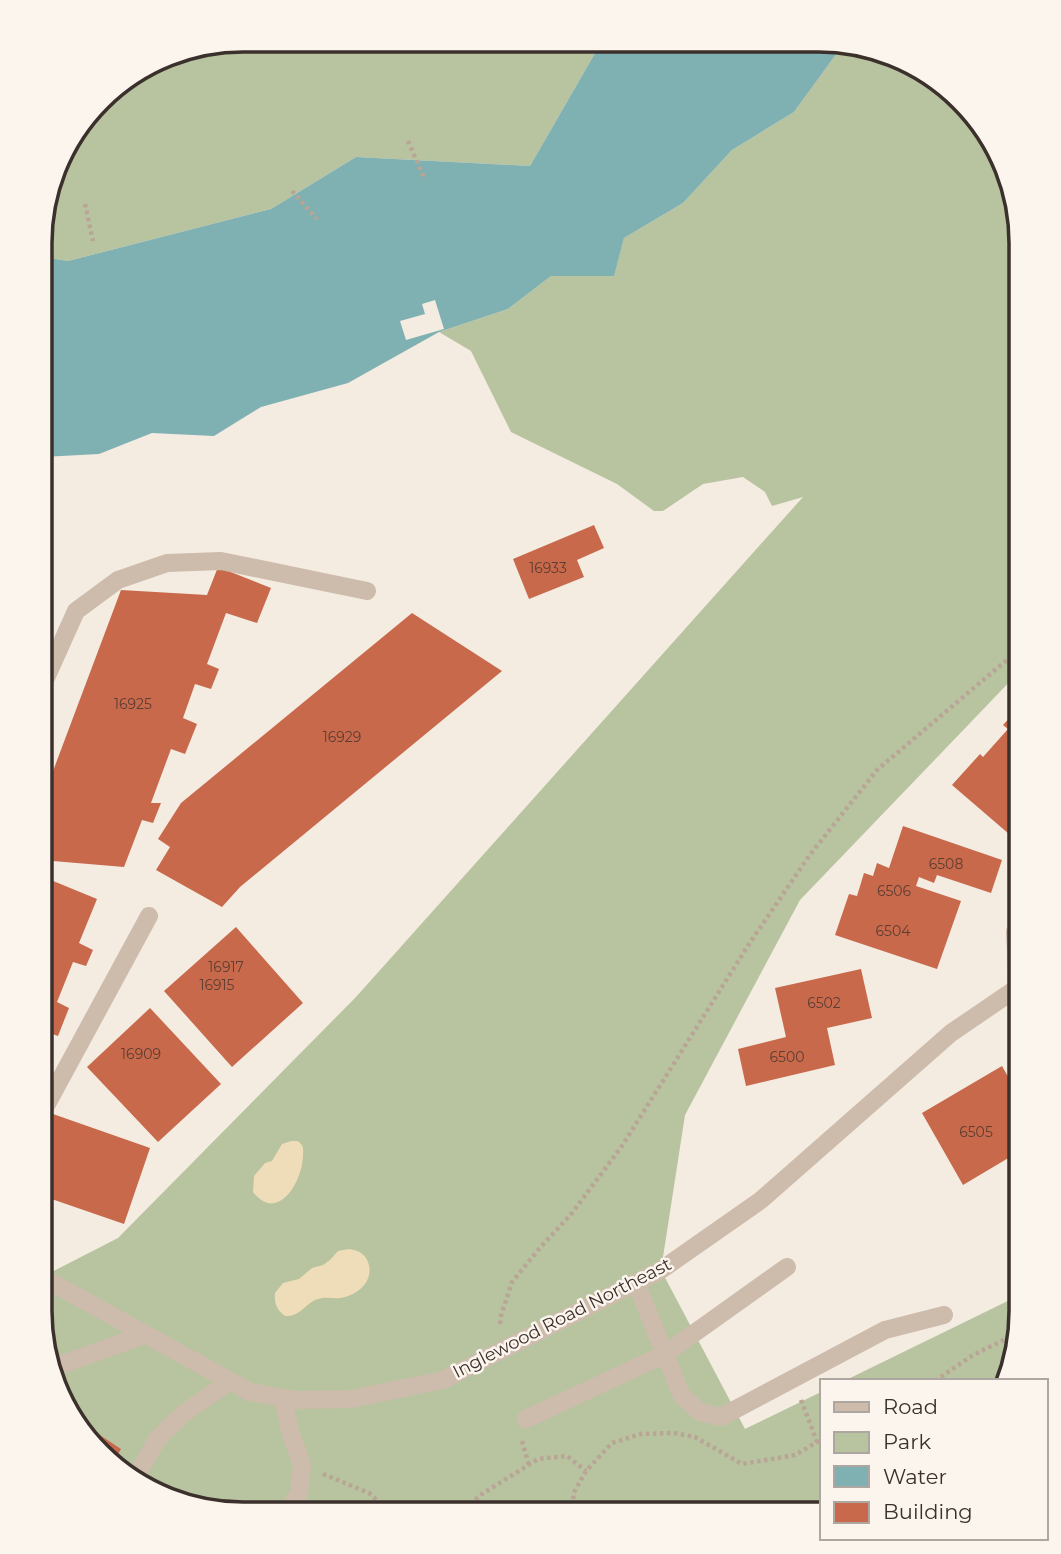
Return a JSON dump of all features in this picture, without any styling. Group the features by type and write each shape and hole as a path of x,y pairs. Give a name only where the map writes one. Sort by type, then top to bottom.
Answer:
{"street":[{"path":"53,662 76,611 118,580 167,563 221,561 367,591"},
{"path":"53,1093 149,916"},
{"name":"Inglewood Road Northeast","path":"53,1283 250,1392 295,1400 351,1399 443,1380 661,1270 761,1200 951,1033 1008,993"},
{"path":"526,1419 665,1354 787,1267"},
{"path":"636,1283 682,1396 700,1412 721,1417 885,1330 944,1315"},
{"path":"61,1365 145,1335"},
{"path":"139,1470 158,1438 183,1414 230,1381"},
{"path":"282,1398 302,1465 299,1493 294,1502"}],"path":[{"path":"408,141 425,180"},
{"path":"292,191 317,219"},
{"path":"85,204 93,241"},
{"path":"497,1353 501,1315 512,1282 572,1213 621,1146 749,944 809,856 877,770 1009,658"},
{"path":"938,1379 973,1355 1006,1339"},
{"path":"574,1502 573,1494 586,1471 612,1443 641,1434 674,1433 695,1437 742,1464 795,1454 819,1442 792,1380"},
{"path":"472,1502 538,1459 567,1456 586,1471"},
{"path":"302,1465 369,1493 379,1502"}],"green space":[{"path":"244,52 596,52 530,166 356,157 271,209 68,261 53,259 53,244 56,206 72,159 92,127 118,100 148,78 171,67 206,56"},
{"path":"837,54 867,59 913,78 934,92 952,109 969,127 983,148 1002,194 1009,244 1009,683 800,900 685,1115 661,1270 745,1429 820,1392 820,1502 244,1502 194,1495 171,1487 127,1462 92,1427 72,1395 56,1348 53,1271 118,1238 356,997 803,497 772,506 765,492 743,477 703,484 663,511 654,511 617,484 511,432 471,351 439,332 508,309 551,276 614,275 624,238 683,203 732,150 794,112"},
{"path":"1008,1301 1005,1348 995,1379 848,1379"}],"sand":[{"path":"299,1142 303,1150 302,1165 294,1187 280,1201 262,1201 253,1192 254,1176 265,1163 272,1161 282,1144"},
{"path":"349,1249 362,1254 368,1261 370,1272 362,1288 346,1297 318,1299 290,1316 285,1316 280,1311 275,1293 283,1283 299,1279 312,1268 330,1260 338,1251"}],"water":[{"path":"596,52 837,54 794,112 732,150 683,203 624,238 614,276 551,276 508,309 439,332 348,383 261,407 214,436 152,433 99,454 53,456 53,259 68,261 271,209 356,157 530,166"}],"pier":[{"path":"435,300 444,329 406,340 400,321 425,314 422,304"}],"building":[{"path":"594,525 604,548 577,560 584,577 529,599 513,559"},
{"path":"218,567 271,588 257,623 226,613 207,664 219,669 211,689 195,684 183,718 197,724 185,754 171,749 151,803 161,803 153,823 142,820 124,867 53,861 53,771 121,590 207,595"},
{"path":"412,613 502,671 240,887 222,907 156,870 170,847 158,839 181,803"},
{"path":"1009,719 1008,834 952,785 980,754 983,757 1008,729 1003,725"},
{"path":"903,826 1002,860 991,893 937,875 934,883 919,877 916,886 961,901 937,969 835,935 849,894 857,896 864,873 873,876 877,863 889,868"},
{"path":"53,881 97,899 79,943 93,950 86,966 73,962 57,1002 69,1008 58,1036 53,1034"},
{"path":"236,927 303,1003 232,1067 164,991"},
{"path":"861,969 872,1018 827,1028 835,1065 746,1086 738,1049 786,1037 775,988"},
{"path":"150,1008 221,1084 158,1142 87,1067"},
{"path":"1002,1066 1008,1077 1008,1158 963,1185 922,1113"},
{"path":"53,1114 150,1148 124,1224 53,1199"},
{"path":"99,1435 121,1449 118,1454"}]}
